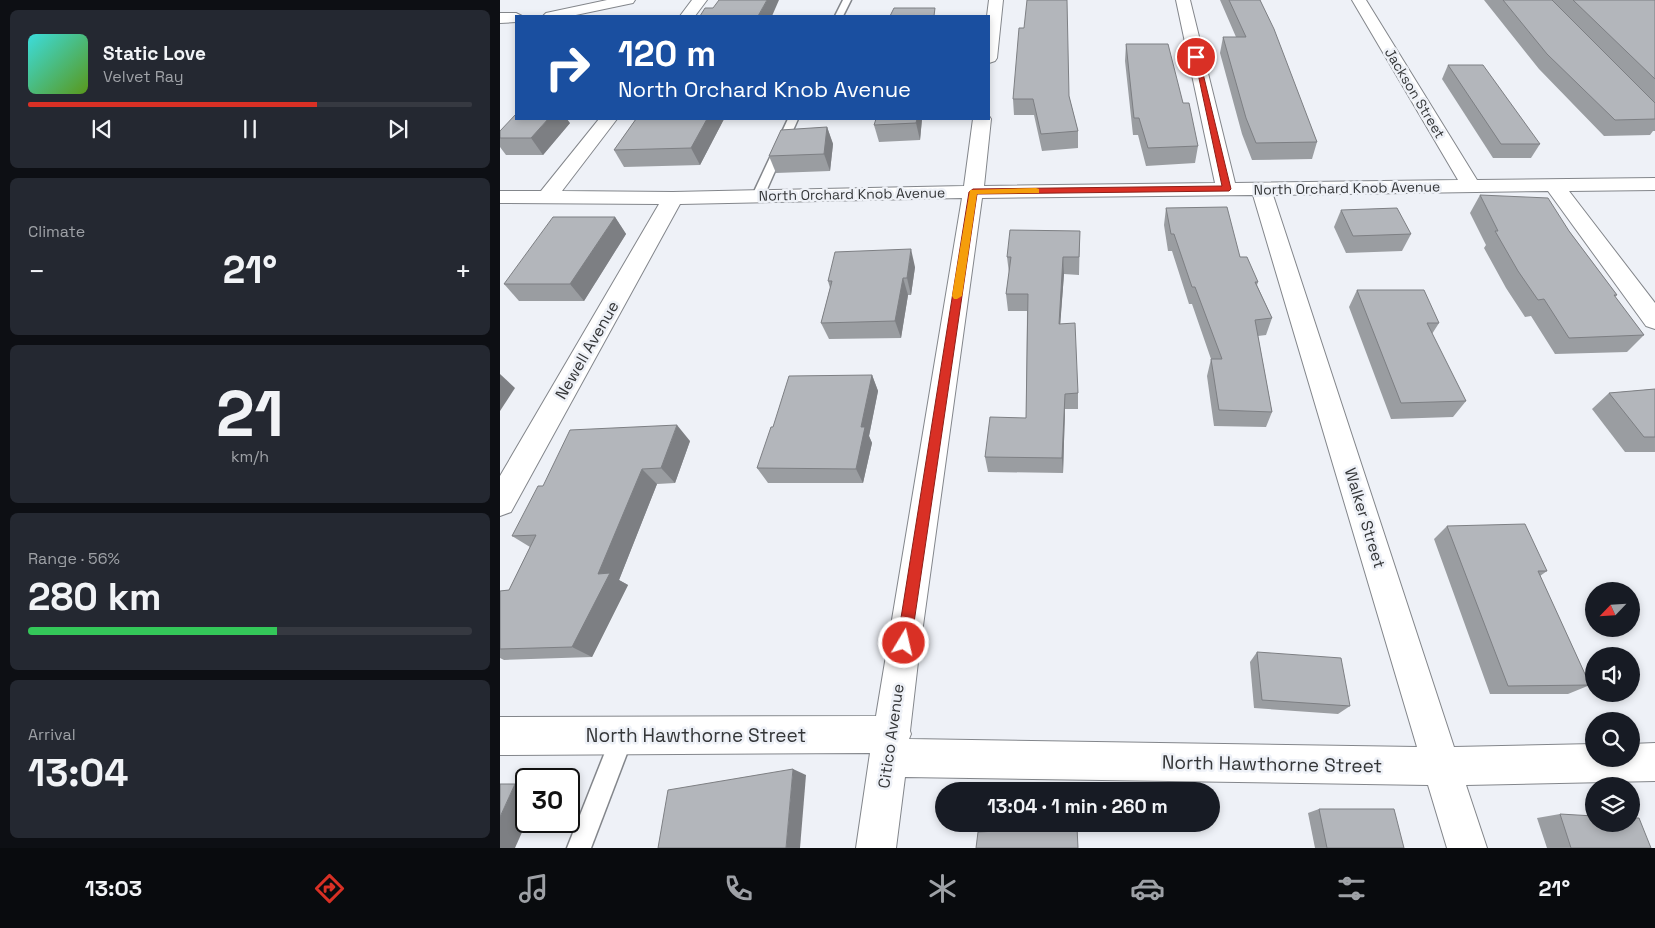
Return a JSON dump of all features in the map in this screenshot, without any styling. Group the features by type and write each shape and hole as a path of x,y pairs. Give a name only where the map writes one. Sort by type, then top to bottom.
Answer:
{"street":[{"path":"555,15 628,0"},
{"path":"688,15 700,0"},
{"path":"990,50 996,0"},
{"path":"1183,0 1226,189"},
{"name":"Jackson Street","path":"1359,0 1471,186"},
{"path":"500,18 515,18"},
{"path":"548,196 607,120"},
{"name":"Citico Avenue","path":"876,848 901,662 973,192 982,120"},
{"name":"North Orchard Knob Avenue","path":"500,197 673,198 973,192 1655,184"},
{"path":"1554,185 1655,320"},
{"name":"Walker Street","path":"1262,188 1467,848"},
{"name":"Newell Avenue","path":"500,502 673,198"},
{"name":"North Hawthorne Street","path":"500,736 623,736 1442,766 1655,762"}],"lane":[{"path":"840,15 847,0"},
{"path":"758,196 793,120"},
{"path":"579,848 623,736"}],"building":[{"path":"719,0 767,0 759,15 701,15 705,8 713,8"},
{"path":"1027,0 1067,0 1069,96 1078,131 1041,134 1033,99 1013,99 1019,28 1024,28"},
{"path":"1229,0 1260,0 1274,29 1317,142 1256,143 1246,118 1223,37 1246,37"},
{"path":"1503,0 1552,0 1655,103 1655,119 1615,120 1547,54"},
{"path":"1573,0 1655,0 1655,79"},
{"path":"894,8 935,8 934,15 890,15"},
{"path":"1126,44 1168,44 1183,103 1189,103 1198,146 1148,148 1139,118 1134,118"},
{"path":"1448,65 1483,65 1540,144 1501,144"},
{"path":"515,115 515,120 547,120 531,138 500,138 500,131"},
{"path":"635,120 706,120 691,148 614,150"},
{"path":"876,120 917,120 916,123 874,125"},
{"path":"827,127 824,154 769,156 781,130"},
{"path":"1480,195 1548,198 1569,231 1644,335 1569,338 1544,299 1538,300 1518,271 1495,231 1498,231"},
{"path":"1227,207 1240,257 1247,257 1258,282 1255,282 1272,318 1255,320 1272,412 1219,410 1211,359 1222,359 1195,287 1192,287 1174,234 1171,234 1166,208"},
{"path":"1397,208 1411,234 1353,236 1341,210"},
{"path":"553,217 615,217 570,284 504,284"},
{"path":"1010,230 1080,231 1079,257 1063,257 1059,324 1075,323 1078,393 1065,394 1062,458 985,457 990,417 1026,418 1028,294 1006,294 1011,257 1007,257"},
{"path":"911,249 907,278 903,278 895,321 821,323 832,281 828,281 835,252"},
{"path":"1357,290 1424,290 1439,323 1427,323 1466,401 1401,403"},
{"path":"872,375 861,427 865,427 856,469 757,468 771,427 773,427 789,376"},
{"path":"1655,389 1655,437 1644,437 1609,393"},
{"path":"677,425 661,468 642,469 598,574 610,573 572,647 500,649 500,591 509,590 536,535 512,536 538,486 543,486 570,430"},
{"path":"1525,524 1547,571 1538,571 1585,674 1585,685 1508,686 1447,526"},
{"path":"1257,652 1341,658 1350,706 1262,700"},
{"path":"793,769 786,848 658,848 668,790"},
{"path":"500,784 515,784 500,817"},
{"path":"1319,809 1394,809 1404,848 1327,848"},
{"path":"1560,814 1585,815 1585,832 1640,832 1640,820 1651,848 1571,848"},
{"path":"978,832 1077,832 1078,848 976,848"}],"slow traffic":[{"path":"957,296 973,192 1036,191"}],"route":[{"path":"904,643 973,192 1226,189 1196,57"}]}
